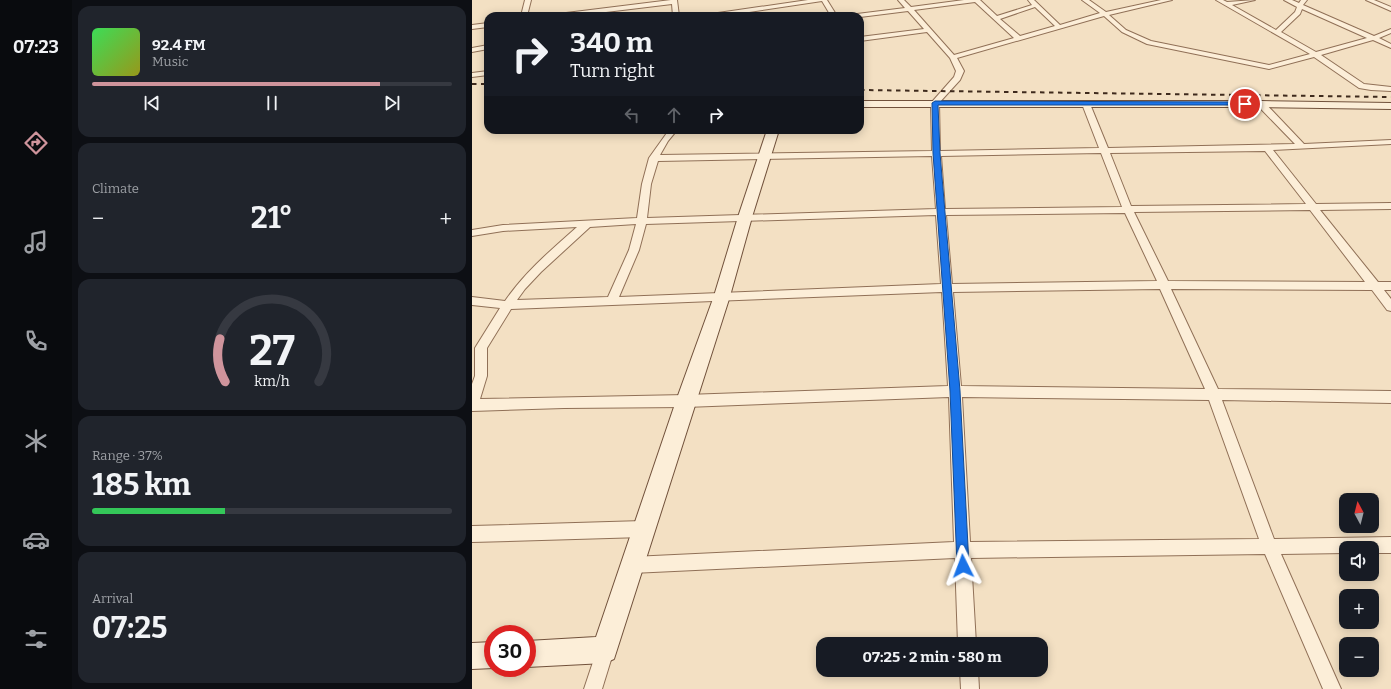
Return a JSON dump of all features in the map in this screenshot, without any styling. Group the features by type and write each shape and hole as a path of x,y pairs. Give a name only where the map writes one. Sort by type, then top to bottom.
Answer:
{"main road":[{"path":"864,104 1261,104 1391,106"},
{"path":"536,654 605,650 643,529 722,296 745,217 772,134"},
{"path":"472,656 484,655"}],"street":[{"path":"525,12 528,0"},
{"path":"738,12 820,0"},
{"path":"824,0 832,12"},
{"path":"901,0 953,57 959,67 959,75 935,103 936,153 955,391 967,637"},
{"path":"864,15 976,0 1019,39"},
{"path":"1031,0 1059,27"},
{"path":"1085,0 1105,14 1127,33 1149,43 1269,67 1374,38 1391,31"},
{"path":"953,57 1105,14 1170,0"},
{"path":"1219,0 1315,54 1362,86 1391,89"},
{"path":"1228,4 1252,0"},
{"path":"1287,0 1391,46"},
{"path":"1277,32 1294,18 1304,0"},
{"path":"1369,0 1391,9"},
{"path":"608,12 674,1 675,12"},
{"path":"751,10 748,4 755,2"},
{"path":"996,18 1037,5"},
{"path":"472,27 484,26"},
{"path":"864,38 928,30"},
{"path":"472,50 484,48"},
{"path":"472,75 484,74"},
{"path":"1086,104 1128,210 1214,395 1269,546 1332,689"},
{"path":"1261,104 1302,147"},
{"path":"612,301 634,250 642,220 645,186 653,158 670,134"},
{"path":"653,158 1267,148 1391,142"},
{"path":"1267,148 1391,307"},
{"path":"472,233 503,228 642,220 941,212 1391,206"},
{"path":"588,223 537,269 521,286 491,330 476,348 481,376 472,404 686,400 955,391 1391,397"},
{"path":"472,301 508,304 947,288 1164,285 1391,286"},
{"path":"472,534 643,529"},
{"path":"632,564 962,550 1391,545"},
{"path":"593,689 605,650"},
{"path":"969,677 970,689"}],"railway":[{"path":"472,84 484,84"},
{"path":"864,90 1391,97"}],"route":[{"path":"963,566 955,391 936,153 935,103 1245,104"}]}
